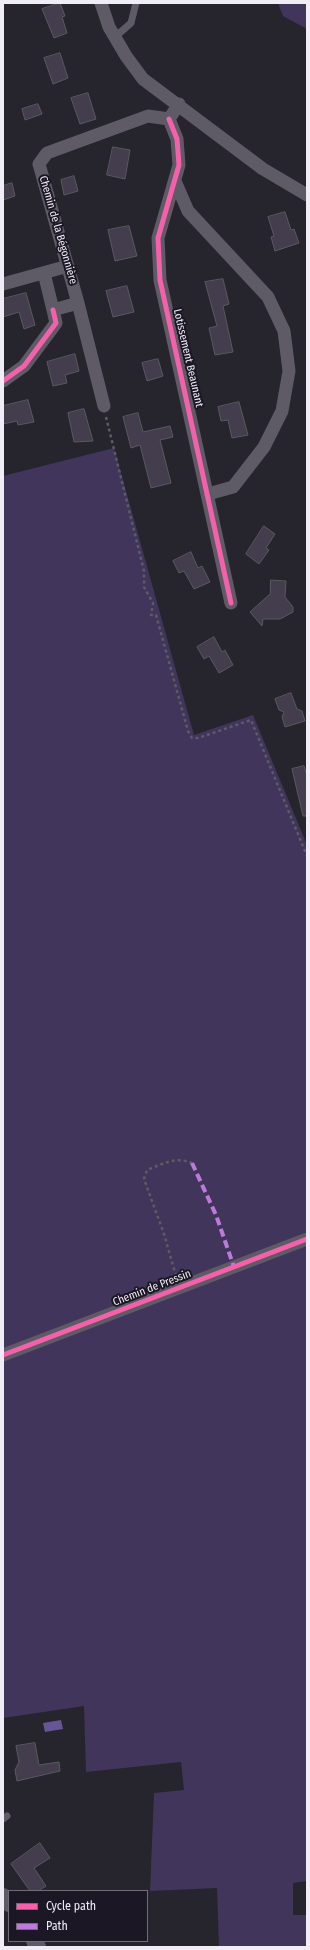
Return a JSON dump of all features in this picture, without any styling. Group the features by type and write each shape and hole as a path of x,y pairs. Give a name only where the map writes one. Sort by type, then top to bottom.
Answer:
{"street":[{"path":"101,3 115,37 126,56 143,78 263,169 307,195"},
{"path":"169,119 179,104"},
{"name":"Chemin de la Bégonnière","path":"104,406 78,303 39,164 47,152 148,116 169,119"},
{"name":"Lotissement Beaunant","path":"169,119 177,139 179,165 158,238 160,280 232,603"},
{"path":"175,181 188,211 268,297 284,331 289,371 282,411 264,447 233,488 208,494"},
{"path":"3,284 68,266"},
{"path":"3,381 24,366 56,323 44,273"},
{"path":"53,310 78,303"},
{"name":"Chemin de Pressin","path":"3,1355 307,1239"}],"lane":[{"path":"115,37 131,23 136,3"}],"path":[{"path":"104,406 144,571 144,587 153,604 151,615 156,615 188,731 192,738 198,738 251,720 307,856"},
{"path":"180,1288 164,1234 144,1179 147,1170 174,1159 192,1163"}],"shaded area":[{"path":"278,3 307,3 307,29 283,16"},
{"path":"114,448 194,735 253,715 307,845 307,1881 293,1883 293,1915 307,1915 307,1947 219,1947 217,1888 150,1891 154,1793 184,1790 181,1762 86,1772 84,1706 3,1718 3,476"},
{"path":"61,1720 63,1729 45,1732 43,1723"}],"building":[{"path":"60,3 65,16 62,17 67,33 54,38 42,9"},
{"path":"60,53 68,78 53,84 44,58"},
{"path":"88,93 96,119 80,124 71,98"},
{"path":"38,104 42,114 25,120 22,109"},
{"path":"113,147 130,150 125,179 107,175"},
{"path":"74,176 78,191 64,195 61,180"},
{"path":"12,183 15,196 3,200 3,186"},
{"path":"285,212 291,230 294,229 299,243 275,251 271,237 274,236 268,217"},
{"path":"129,226 137,256 115,261 108,230"},
{"path":"223,279 229,304 223,306 233,352 215,355 209,328 217,326 205,282"},
{"path":"127,286 134,312 113,317 106,291"},
{"path":"26,293 35,325 24,329 19,312 3,317 3,299"},
{"path":"75,354 79,371 65,375 67,383 53,386 47,362"},
{"path":"158,359 163,376 147,381 142,363"},
{"path":"28,400 34,422 18,425 17,421 3,424 3,406"},
{"path":"239,402 248,435 232,438 228,420 221,421 218,407"},
{"path":"84,409 93,441 74,442 68,413"},
{"path":"138,413 143,432 170,426 173,437 160,440 171,483 151,488 140,445 131,448 123,417"},
{"path":"264,526 275,534 266,548 269,550 259,564 246,554"},
{"path":"191,552 198,568 202,566 210,582 194,589 184,571 179,573 173,561"},
{"path":"271,580 286,581 285,597 293,607 293,612 280,619 263,619 262,626 250,612 270,594"},
{"path":"214,637 222,652 225,650 233,665 219,673 209,656 204,659 197,647"},
{"path":"291,693 297,709 302,711 305,721 285,727 282,717 284,712 279,710 275,699"},
{"path":"304,766 307,775 307,816 303,816 292,769"},
{"path":"35,1743 39,1765 59,1762 60,1771 17,1781 15,1770 19,1762 16,1746"},
{"path":"40,1843 50,1858 34,1868 46,1886 40,1890 29,1890 11,1864"}],"marked path":[{"path":"192,1163 216,1215 234,1267"}],"cycle path":[{"path":"169,119 177,139 179,165 158,238 160,280 231,603"},
{"path":"3,381 24,366 56,323 53,310"},
{"path":"3,1355 307,1239"}]}
